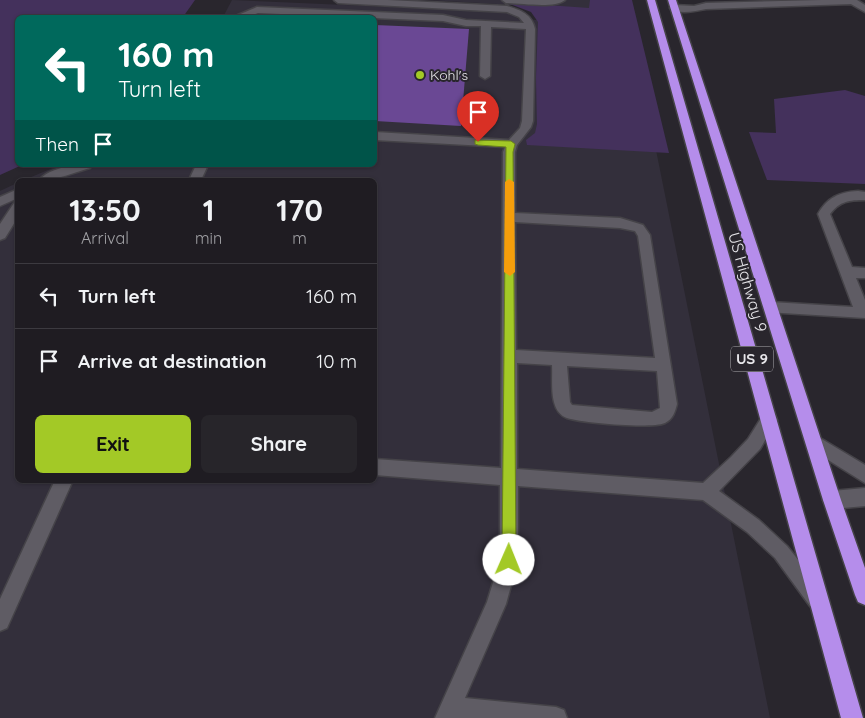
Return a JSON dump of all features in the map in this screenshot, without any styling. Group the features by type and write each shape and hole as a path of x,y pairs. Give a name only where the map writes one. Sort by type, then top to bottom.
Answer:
{"highway":[{"name":"US Highway 9","path":"651,0 852,718"},
{"name":"US Highway 9","path":"674,3 832,500 859,565 865,595"}],"lane":[{"path":"338,0 507,9 522,14 530,26 527,74 528,115 526,127 511,144 509,152 509,560 505,580 449,712 556,718"},
{"path":"506,0 542,2 561,0"},
{"path":"674,3 694,9 737,3 852,0 865,9"},
{"path":"242,15 256,10 375,15"},
{"path":"377,15 443,18 466,23 530,26"},
{"path":"485,76 486,24"},
{"path":"377,136 511,144"},
{"path":"49,178 79,167"},
{"path":"0,202 15,194"},
{"path":"771,308 864,313 824,214 830,203 844,195 865,196"},
{"path":"0,235 15,211"},
{"path":"509,216 620,223 639,228 644,234 669,404 667,412 661,417 652,418 574,413 567,410 562,405 559,359"},
{"path":"848,272 865,273"},
{"path":"510,356 663,365"},
{"path":"706,492 754,444 769,420"},
{"path":"815,443 865,475"},
{"path":"377,467 706,492 754,526 781,552 820,602"},
{"path":"0,621 63,483"},
{"path":"832,500 865,497"}],"shaded area":[{"path":"0,0 195,0 184,15 15,15 15,167 18,167 0,175"},
{"path":"232,0 505,12 519,19 633,25 657,155 770,718 0,718 0,191 15,184 15,483 377,483 377,178 29,178 55,167 377,167 377,15 224,15"},
{"path":"428,0 601,0 597,10"},
{"path":"590,0 632,0 669,153 527,145 526,140 535,133 537,124 538,22 531,12 505,2 589,8"},
{"path":"845,90 865,96 865,184 767,180 749,132 776,133 774,99"}],"building":[{"name":"Kohl's","path":"377,25 469,29 461,126 377,121"}],"slow traffic":[{"path":"509,182 510,272"}],"place":[{"name":"Kohl's","path":"420,75"}],"route":[{"path":"478,142 511,144 509,152 509,560"}]}
